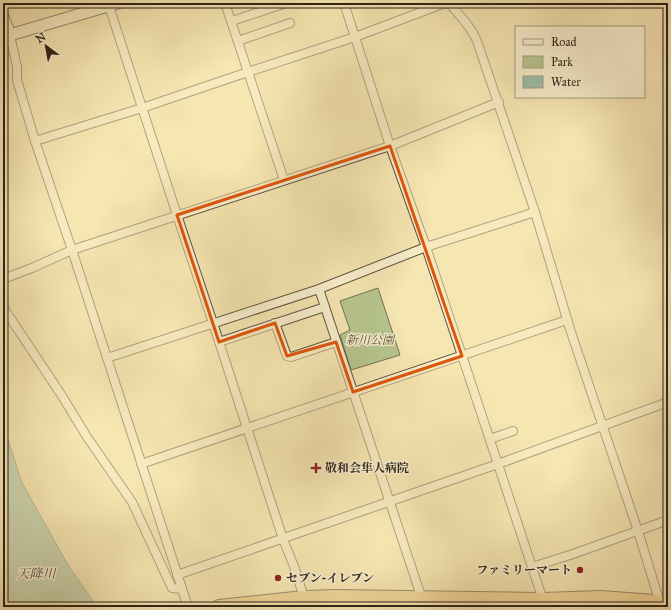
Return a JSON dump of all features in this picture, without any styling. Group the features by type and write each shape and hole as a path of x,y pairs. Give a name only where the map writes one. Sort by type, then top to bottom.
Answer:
{"highway":[{"path":"219,607 304,598 422,603 601,598 664,603"}],"street":[{"path":"227,3 284,180"},
{"path":"232,22 286,3"},
{"path":"344,3 390,146 426,247 543,600"},
{"path":"35,141 142,108 355,37 445,3"},
{"path":"449,3 470,27 474,34 536,212 567,320 638,531 664,603"},
{"path":"7,36 112,4 142,108 283,539 295,569 304,598"},
{"path":"3,18 17,67 17,80 35,141 188,607"},
{"path":"238,41 290,23"},
{"path":"3,279 72,250 390,146 498,102"},
{"path":"107,358 319,288 426,247 536,212"},
{"path":"319,288 422,603 510,606 566,604 566,607"},
{"path":"3,307 62,396 87,437 132,502 172,588 182,589"},
{"path":"219,342 325,307"},
{"path":"141,464 567,320"},
{"path":"275,323 287,356 291,357 336,342"},
{"path":"177,576 498,464 668,402"},
{"path":"490,439 513,431"},
{"path":"532,567 668,520"},
{"path":"357,607 374,601 394,607"}],"highlighted area":[{"path":"390,146 462,356 353,392 336,342 287,356 275,323 219,342 177,215"}],"green space":[{"name":"新川公園","path":"378,288 400,355 351,370 340,335 350,330 340,301"}],"water":[{"name":"天降川","path":"3,424 22,483 68,565 97,607 5,607 3,603"}],"place":[{"name":"敬和会隼人病院","path":"316,468"},
{"name":"ファミリーマート","path":"580,570"},
{"name":"セブン-イレブン","path":"278,578"}]}
